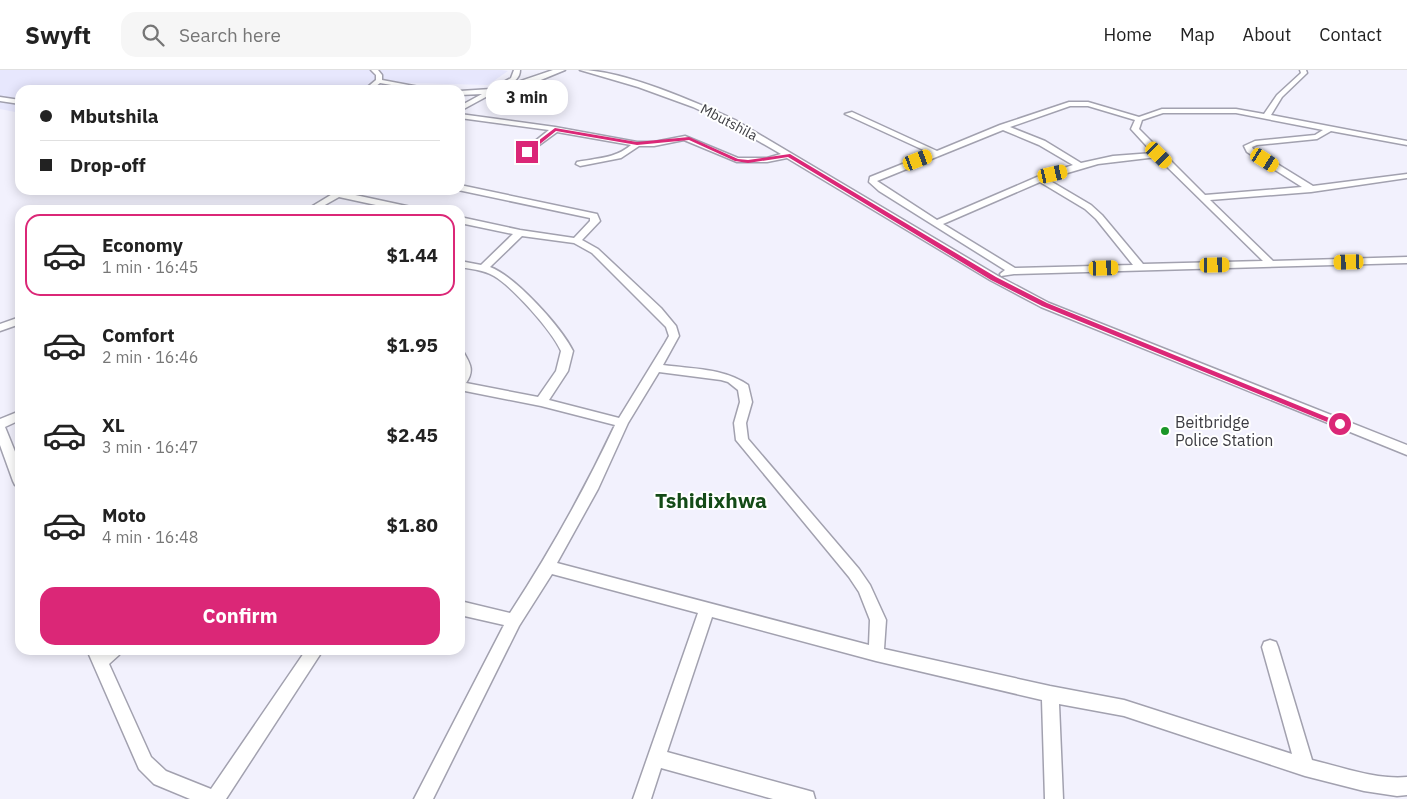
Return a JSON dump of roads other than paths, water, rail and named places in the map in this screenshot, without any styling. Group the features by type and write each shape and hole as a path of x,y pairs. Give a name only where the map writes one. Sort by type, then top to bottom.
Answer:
{"street":[{"path":"374,70 379,75 379,81"},
{"path":"465,104 514,79 522,72 562,70"},
{"name":"Mbutshila","path":"583,70 655,89 704,108 789,155 994,278 1045,305 1093,326 1407,450"},
{"path":"1267,115 1279,96 1301,77 1304,73 1303,70"},
{"path":"465,93 494,90 537,80 553,71"},
{"path":"374,85 379,81 403,85"},
{"path":"0,99 15,101"},
{"path":"1013,271 877,186 873,179 1003,127 1074,103 1088,104 1139,119 1162,111 1185,109 1236,111 1267,115 1407,143"},
{"path":"849,114 936,153"},
{"path":"465,117 555,129 637,144 689,138 737,160 748,162 789,155"},
{"path":"1139,119 1135,129 1139,135 1271,264"},
{"path":"1003,127 1042,144 1079,166"},
{"path":"1311,189 1250,150 1248,146 1255,143 1317,137 1331,128"},
{"path":"527,152 555,129"},
{"path":"580,164 618,157 630,151 637,144"},
{"path":"937,223 1040,179 1079,166 1125,156 1159,155"},
{"path":"1202,198 1311,189 1407,176"},
{"path":"1040,179 1088,207 1099,217 1140,267"},
{"path":"465,189 594,216 595,221 576,241"},
{"path":"319,205 337,195"},
{"path":"354,195 392,205"},
{"path":"423,799 514,621 548,567 590,489 622,423 672,343 674,336 671,326 657,310 595,251 576,241 520,233 465,221"},
{"path":"484,269 520,233"},
{"path":"994,278 1013,271 1407,260"},
{"path":"465,265 484,269 503,278 559,336 567,350 566,364 541,402"},
{"path":"0,328 15,322"},
{"path":"465,365 467,368 465,377"},
{"path":"656,368 721,376 732,379 744,388 746,402 740,423 742,440 854,572 865,589 878,620 876,654"},
{"path":"465,386 541,402 622,423"},
{"path":"15,418 0,426 15,468"},
{"path":"548,567 876,654 1050,694 1124,708 1305,767 1364,782 1397,787 1407,786"},
{"path":"465,609 514,621"},
{"path":"642,799 707,609"},
{"path":"1270,647 1305,767"},
{"path":"102,655 145,763 160,778 214,799 312,655"},
{"path":"1050,694 1054,799"},
{"path":"656,758 806,799"}],"place":[{"name":"Beitbridge Police Station","path":"1165,431"}],"district":[{"name":"Tshidixhwa","path":"711,500"}]}
